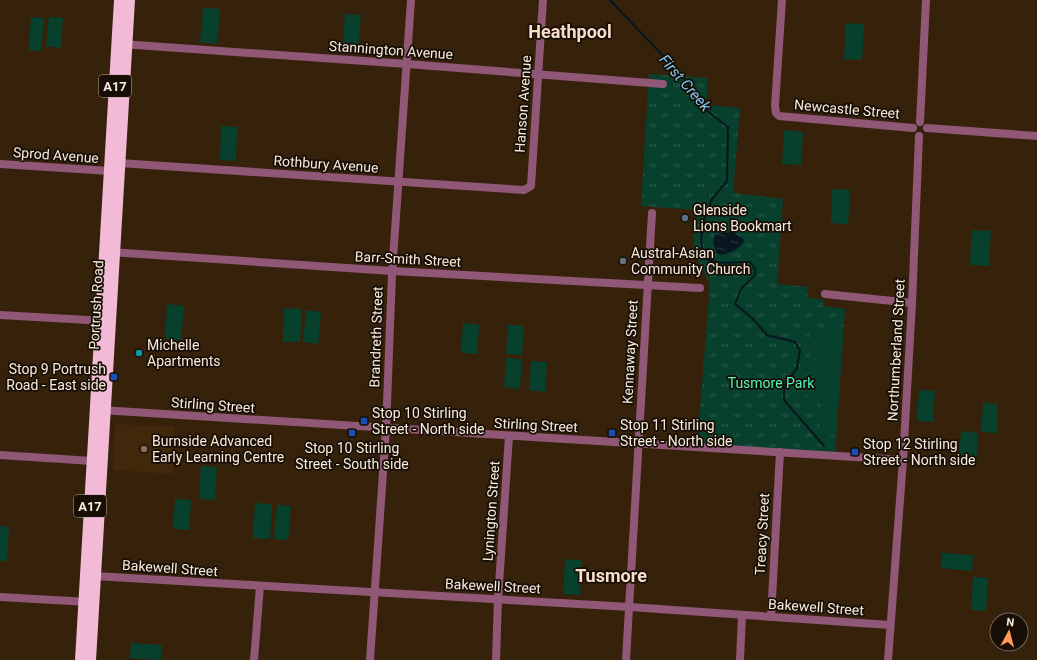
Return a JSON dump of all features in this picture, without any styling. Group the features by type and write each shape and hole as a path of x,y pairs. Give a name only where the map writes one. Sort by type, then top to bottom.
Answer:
{"highway":[{"name":"Portrush Road","path":"81,660 88,602 94,576 105,321 119,163 122,44 120,0"},
{"name":"Portrush Road","path":"110,252 110,171 122,44 129,0"},
{"name":"Portrush Road","path":"90,660 88,602 92,461 100,410"}],"street":[{"name":"Brandreth Street","path":"370,660 386,429 392,271 411,0"},
{"name":"Hanson Avenue","path":"531,186 543,0"},
{"name":"Newcastle Street","path":"782,0 775,106 776,113 779,116 913,128"},
{"path":"920,122 926,0"},
{"name":"Stannington Avenue","path":"122,44 663,84"},
{"path":"920,122 915,124 913,128 915,134 919,136 924,135 927,128"},
{"path":"920,122 925,124 927,128 1037,136"},
{"name":"Northumberland Street","path":"888,660 903,460 912,303 919,136"},
{"name":"Rothbury Avenue","path":"119,163 524,190 531,186"},
{"name":"Sprod Avenue","path":"0,164 110,171"},
{"name":"Kennaway Street","path":"626,660 652,213"},
{"name":"Barr-Smith Street","path":"110,252 392,271 700,288"},
{"path":"826,294 912,303"},
{"path":"0,315 105,321"},
{"name":"Stirling Street","path":"100,410 903,460"},
{"name":"Lynington Street","path":"496,660 498,599 509,436"},
{"name":"Treacy Street","path":"771,617 780,452"},
{"path":"0,455 92,461"},
{"name":"Bakewell Street","path":"94,576 630,607 890,625"},
{"path":"254,660 260,586"},
{"path":"0,597 88,602"},
{"path":"740,660 742,615"}],"shaded area":[{"name":"Burnside Advanced Early Learning Centre","path":"115,424 175,427 173,474 113,470"}],"green space":[{"path":"203,8 220,9 217,44 200,42"},
{"path":"345,14 361,15 358,50 343,49"},
{"path":"31,17 44,18 41,51 29,50"},
{"path":"49,17 63,18 61,48 46,46"},
{"path":"846,23 864,24 862,60 844,59"},
{"name":"Tusmore Park","path":"649,74 708,78 706,105 740,108 733,193 783,199 777,284 808,287 807,297 824,300 823,306 845,309 835,456 697,447 710,284 693,251 695,210 641,206"},
{"path":"221,126 237,127 236,161 220,160"},
{"path":"784,130 803,132 801,165 782,164"},
{"path":"832,189 850,190 848,224 831,223"},
{"path":"972,230 991,231 989,266 970,265"},
{"path":"167,304 184,306 181,340 165,339"},
{"path":"284,308 302,309 300,342 283,342"},
{"path":"306,310 321,312 318,344 303,342"},
{"path":"463,323 479,325 477,354 461,353"},
{"path":"508,325 524,326 522,355 506,354"},
{"path":"811,328 843,330 836,436 819,435 821,400 807,399"},
{"path":"506,358 522,359 520,389 504,387"},
{"path":"531,361 547,362 545,392 529,390"},
{"path":"919,390 935,391 933,422 917,421"},
{"path":"983,403 998,404 997,433 981,432"},
{"path":"961,431 978,433 976,464 959,463"},
{"path":"201,466 217,467 215,500 199,499"},
{"path":"175,499 191,500 189,530 173,529"},
{"path":"255,503 272,504 270,539 253,538"},
{"path":"277,505 291,506 288,540 274,539"},
{"path":"0,526 9,527 7,561 0,561"},
{"path":"942,553 973,555 972,571 941,568"},
{"path":"565,559 582,560 580,595 563,594"},
{"path":"973,577 988,578 986,611 971,610"},
{"path":"131,643 162,645 161,660 130,658"}],"water":[{"path":"732,232 744,240 741,246 731,252 721,255 717,253 713,243 715,235"}],"waterway":[{"name":"First Creek","path":"610,0 686,80 702,107 728,127 727,181 712,199 704,220 701,239 702,248 706,259 723,263 750,262 755,269 755,275 741,289 735,304 753,319 767,335 795,342 800,350 797,368 784,386 784,400 824,446"}],"place":[{"name":"Glenside Lions Bookmart","path":"685,218"},
{"name":"Austral-Asian Community Church","path":"623,261"},
{"name":"Michelle Apartments","path":"139,353"},
{"name":"Stop 9 Portrush Road - East side","path":"114,377"},
{"name":"Stop 10 Stirling Street - North side","path":"364,421"},
{"name":"Stop 10 Stirling Street - South side","path":"352,433"},
{"name":"Stop 11 Stirling Street - North side","path":"612,433"},
{"name":"Burnside Advanced Early Learning Centre","path":"144,449"},
{"name":"Stop 12 Stirling Street - North side","path":"855,452"}],"district":[{"name":"Heathpool","path":"570,32"},
{"name":"Tusmore","path":"611,576"}]}
